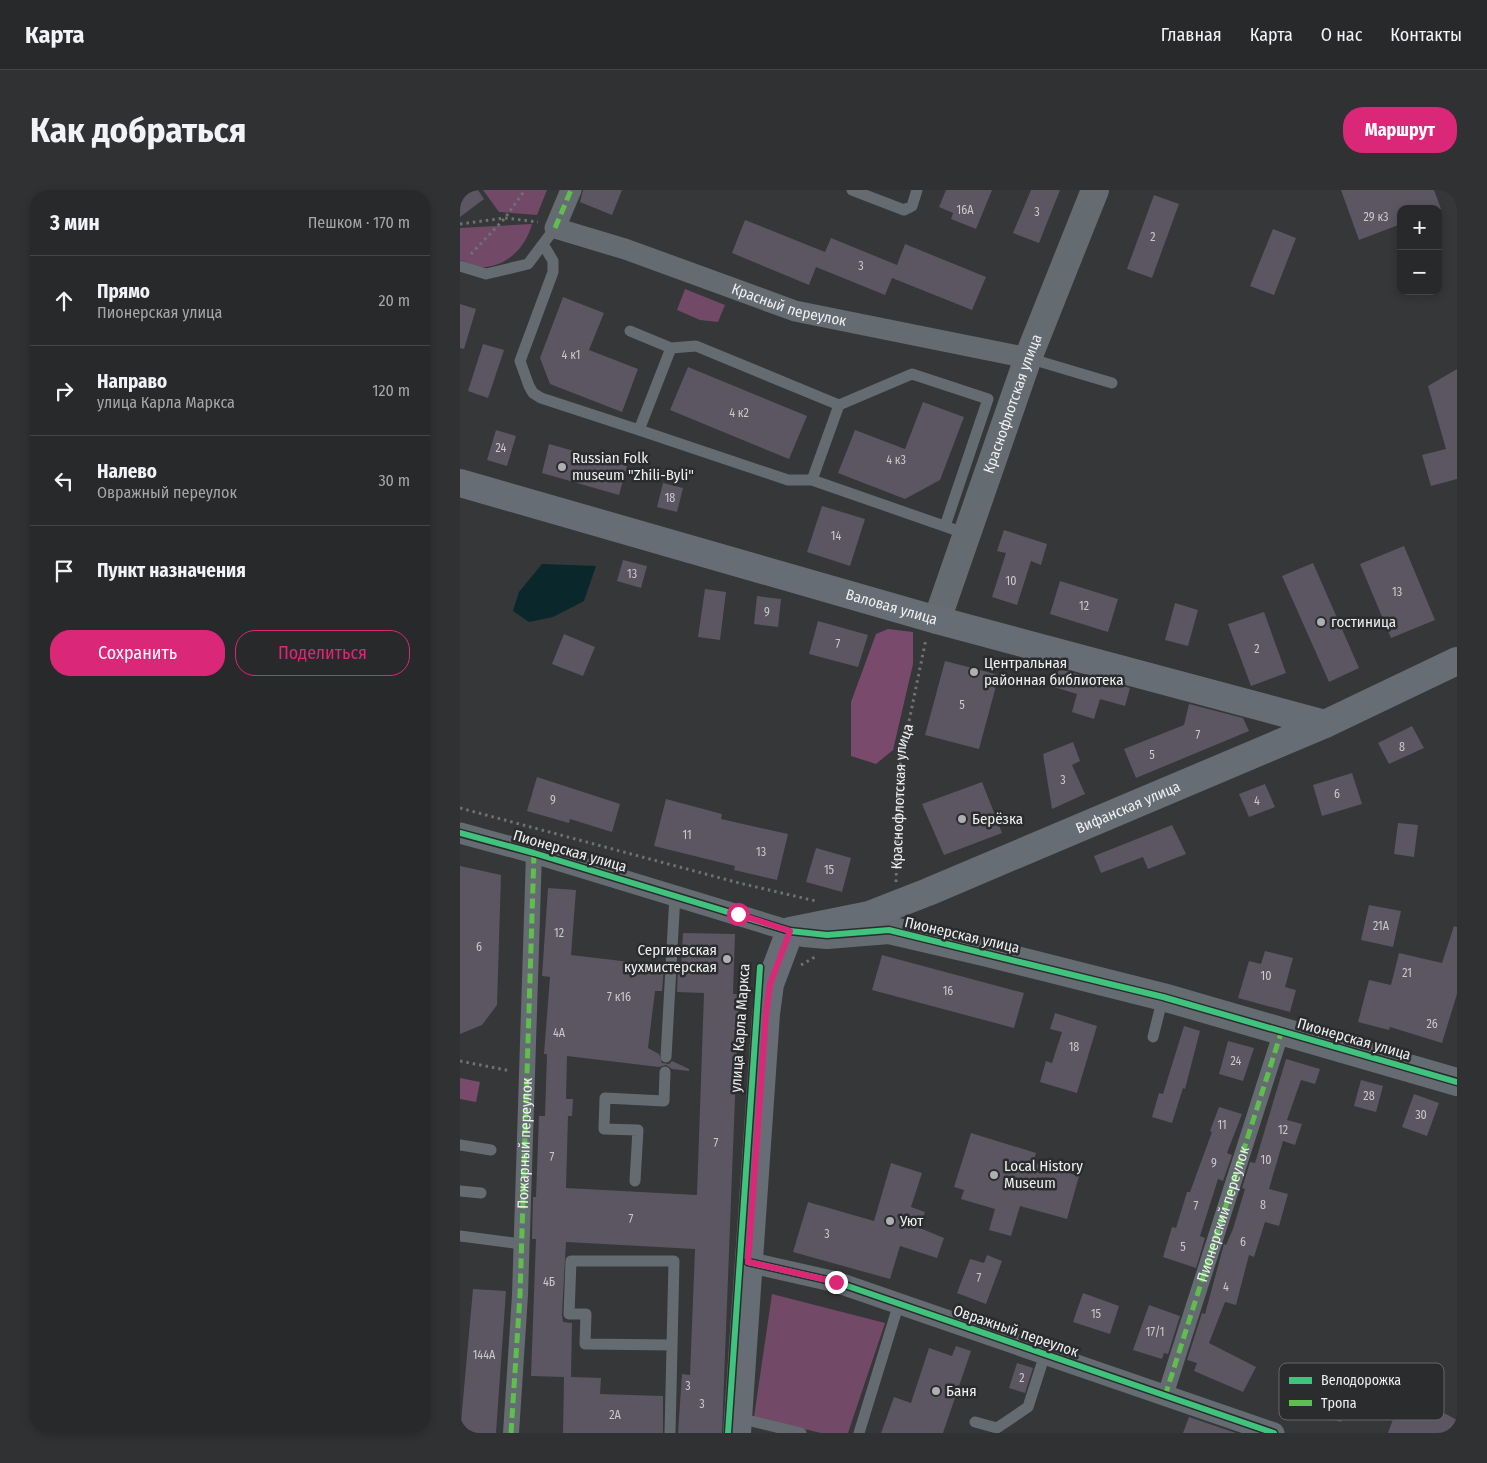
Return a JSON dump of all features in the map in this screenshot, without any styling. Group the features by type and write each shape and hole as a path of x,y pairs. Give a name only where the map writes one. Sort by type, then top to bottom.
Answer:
{"main road":[{"name":"Валовая улица","path":"460,483 933,619 1325,724"},
{"name":"Вифанская улица","path":"790,931 869,915 1325,724 1457,661"},
{"name":"улица Карла Маркса","path":"737,1425 766,1014 770,984 790,931"}],"street":[{"path":"549,236 571,190"},
{"name":"Краснофлотская улица","path":"933,619 956,530 1000,403 1028,358 1094,190"},
{"name":"Красный переулок","path":"549,236 626,249 795,311 1028,358"},
{"name":"Пионерская улица","path":"460,833 534,853 790,931 827,935 889,930 1163,997 1457,1082"},
{"name":"Пожарный переулок","path":"511,1433 522,1244 534,853"},
{"name":"Пионерский переулок","path":"1165,1396 1282,1030"},
{"name":"Овражный переулок","path":"748,1262 836,1282 1274,1433"}],"lane":[{"path":"852,190 904,210 912,206 917,190"},
{"path":"463,262 486,274 528,264 549,236"},
{"path":"549,236 554,267 522,352 522,369 528,386 533,393 541,398 788,480 812,480 956,530"},
{"path":"630,331 671,348 696,346 839,405 912,374 1000,403"},
{"path":"639,430 671,348"},
{"path":"1028,358 1112,383"},
{"path":"812,480 839,405"},
{"path":"666,1057 675,895"},
{"path":"1153,1037 1163,997"},
{"path":"635,1181 638,1130 604,1129 605,1098 664,1101 665,1072"},
{"path":"460,1146 491,1150"},
{"path":"460,1191 481,1193"},
{"path":"460,1236 522,1244"},
{"path":"670,1433 674,1261 571,1262 569,1314 586,1314 585,1344 672,1345"},
{"path":"859,1433 899,1303"},
{"path":"975,1422 997,1428 1028,1407 1049,1356"},
{"path":"737,1425 801,1433"}],"path":[{"path":"463,262 505,218 525,190"},
{"path":"460,224 505,218 534,221 549,236"},
{"path":"460,808 739,883 825,903"},
{"path":"460,1061 528,1075"}],"shaded area":[{"path":"483,190 547,190 537,215 499,212"},
{"path":"532,224 526,240 516,253 502,262 483,267 460,260 460,228"},
{"path":"685,289 725,305 718,322 700,320 677,310"},
{"path":"888,629 913,632 913,664 893,750 876,764 851,756 851,702 876,634"},
{"path":"460,1078 480,1082 476,1102 460,1099"},
{"path":"772,1294 885,1323 848,1433 821,1433 754,1417"}],"water":[{"path":"542,564 596,566 584,601 553,617 529,622 513,611 519,592"}],"building":[{"path":"460,190 478,190 484,199 460,217"},
{"path":"583,190 622,190 612,215 580,202"},
{"path":"946,190 992,190 976,229 951,219 953,213 939,207"},
{"path":"1031,190 1060,190 1039,243 1013,233"},
{"path":"1341,190 1434,190 1440,205 1397,205 1397,226 1359,240"},
{"path":"1154,195 1179,204 1152,278 1127,269"},
{"path":"745,220 825,252 831,238 897,265 905,244 986,277 972,310 892,278 885,295 816,267 809,285 732,253"},
{"path":"1273,229 1296,238 1274,295 1250,286"},
{"path":"563,297 604,313 589,350 638,369 622,412 550,384 540,358"},
{"path":"460,304 476,309 464,349 460,348"},
{"path":"483,344 504,350 488,398 468,391"},
{"path":"688,367 807,416 789,459 670,410"},
{"path":"1457,369 1457,479 1431,486 1422,455 1446,449 1428,386"},
{"path":"923,402 964,417 940,480 905,499 838,473 855,430 905,449"},
{"path":"496,430 516,436 507,466 487,460"},
{"path":"549,444 627,466 619,495 542,473"},
{"path":"663,483 683,488 677,512 657,507"},
{"path":"822,506 865,519 850,566 807,552"},
{"path":"1004,530 1047,544 1041,565 1031,561 1017,605 992,597 1006,553 997,551"},
{"path":"1404,546 1435,620 1391,638 1360,564"},
{"path":"623,560 647,566 641,588 617,581"},
{"name":"гостиница","path":"1313,563 1359,668 1329,682 1282,576"},
{"path":"1060,581 1118,599 1108,632 1050,614"},
{"path":"705,589 726,592 720,640 698,637"},
{"path":"757,596 781,599 778,627 754,624"},
{"path":"1175,603 1198,610 1188,646 1165,640"},
{"path":"1264,612 1286,673 1251,686 1228,624"},
{"path":"818,621 868,635 858,667 809,654"},
{"path":"564,634 595,647 583,676 552,664"},
{"path":"945,661 999,675 979,749 925,735"},
{"path":"1059,669 1130,688 1125,706 1100,699 1094,719 1072,712 1077,694 1054,687"},
{"path":"1189,704 1243,718 1249,731 1136,778 1124,749 1184,725"},
{"path":"1412,726 1424,748 1389,764 1378,743"},
{"path":"1073,742 1080,761 1072,765 1085,794 1052,809 1043,754"},
{"path":"1352,773 1362,804 1322,816 1313,785"},
{"path":"537,777 620,804 612,832 570,819 569,823 527,811"},
{"name":"Берёзка","path":"982,782 1002,833 944,855 922,804"},
{"path":"1265,784 1275,807 1249,817 1239,794"},
{"path":"666,799 722,814 721,819 788,834 777,880 734,870 735,866 654,846"},
{"path":"1398,823 1418,825 1414,857 1394,854"},
{"path":"1172,825 1186,854 1148,869 1143,857 1101,873 1094,856"},
{"path":"816,848 851,858 842,892 806,882"},
{"path":"460,866 501,875 497,1005 482,1025 460,1034"},
{"path":"548,888 576,890 571,955 664,966 662,991 655,991 648,1048 659,1054 662,1063 669,1064 672,1061 689,1069 689,1071 672,1069 666,1065 659,1067 567,1056 566,1099 573,1099 572,1116 568,1116 566,1188 697,1195 704,993 677,992 678,968 681,969 683,933 735,934 733,994 739,994 722,1433 678,1433 682,1374 690,1375 695,1249 566,1242 562,1314 563,1322 572,1323 571,1377 601,1378 600,1394 663,1396 663,1433 563,1433 564,1377 531,1376 536,1239 532,1239 533,1197 536,1197 539,1116 545,1116 547,1054 544,1054 550,977 542,976"},
{"path":"1369,905 1401,911 1393,947 1361,940"},
{"path":"1454,926 1457,927 1457,994 1442,1043 1390,1027 1389,1030 1358,1022 1369,980 1391,985 1399,953 1442,963"},
{"path":"1265,951 1293,958 1285,987 1296,990 1290,1012 1238,998 1249,961 1261,964"},
{"path":"882,955 1024,993 1014,1028 872,990"},
{"path":"1055,1013 1097,1026 1077,1093 1040,1082 1046,1061 1052,1063 1062,1032 1050,1029"},
{"path":"1184,1026 1200,1031 1185,1089 1183,1088 1172,1123 1152,1117 1159,1093 1163,1094"},
{"path":"1228,1041 1254,1048 1243,1081 1219,1074"},
{"path":"1286,1059 1320,1069 1315,1084 1301,1080 1287,1120 1302,1124 1295,1145 1283,1141 1269,1189 1288,1194 1279,1226 1265,1222 1254,1257 1249,1255 1236,1305 1225,1302 1209,1343 1256,1367 1243,1392 1194,1371 1197,1363 1187,1360 1202,1313 1205,1314 1224,1244 1226,1245 1233,1229 1245,1189 1242,1188 1250,1162 1255,1163"},
{"path":"1361,1080 1383,1086 1376,1112 1354,1106"},
{"path":"1414,1094 1439,1103 1427,1136 1402,1127"},
{"path":"1219,1107 1242,1114 1227,1153 1232,1155 1223,1181 1218,1179 1200,1236 1205,1238 1196,1268 1163,1257 1172,1227 1176,1228 1187,1192 1190,1192"},
{"name":"Local History Museum","path":"971,1133 1036,1153 1033,1163 1079,1176 1067,1219 1020,1206 1011,1236 989,1230 995,1209 961,1199 964,1190 954,1187"},
{"path":"891,1163 922,1173 911,1207 925,1212 920,1228 944,1238 937,1258 900,1246 890,1279 793,1252 808,1202 874,1221"},
{"path":"987,1255 1002,1261 986,1304 957,1293 970,1259 984,1263"},
{"path":"473,1289 506,1291 496,1433 460,1433"},
{"path":"1083,1293 1119,1306 1110,1334 1073,1322"},
{"path":"1149,1305 1180,1316 1168,1354 1164,1353 1162,1359 1133,1350"},
{"name":"Баня","path":"956,1346 971,1351 943,1433 881,1433 894,1397 911,1403 929,1348 952,1356"},
{"path":"1017,1363 1033,1368 1025,1393 1009,1388"},
{"path":"1444,1413 1457,1420 1457,1433 1388,1433 1393,1420 1444,1420"},
{"path":"1189,1417 1236,1433 1183,1433"}],"marked path":[{"path":"555,228 571,190"},
{"path":"511,1433 520,1295 534,853"},
{"path":"1165,1396 1282,1030"}],"cycle path":[{"path":"460,833 534,853 790,931 827,935 889,930 1163,997 1457,1082"},
{"path":"728,1433 760,967"},
{"path":"748,1262 836,1282 1274,1433"}],"place":[{"name":"Russian Folk museum \"Zhili-Byli\"","path":"562,467"},
{"name":"гостиница","path":"1321,622"},
{"name":"Центральная районная библиотека","path":"974,672"},
{"name":"Берёзка","path":"962,819"},
{"name":"Сергиевская кухмистерская","path":"727,959"},
{"name":"Local History Museum","path":"994,1175"},
{"name":"Уют","path":"890,1221"},
{"name":"Баня","path":"936,1391"}],"route":[{"path":"738,914 790,931 770,984 766,1014 748,1262 836,1282"}]}
